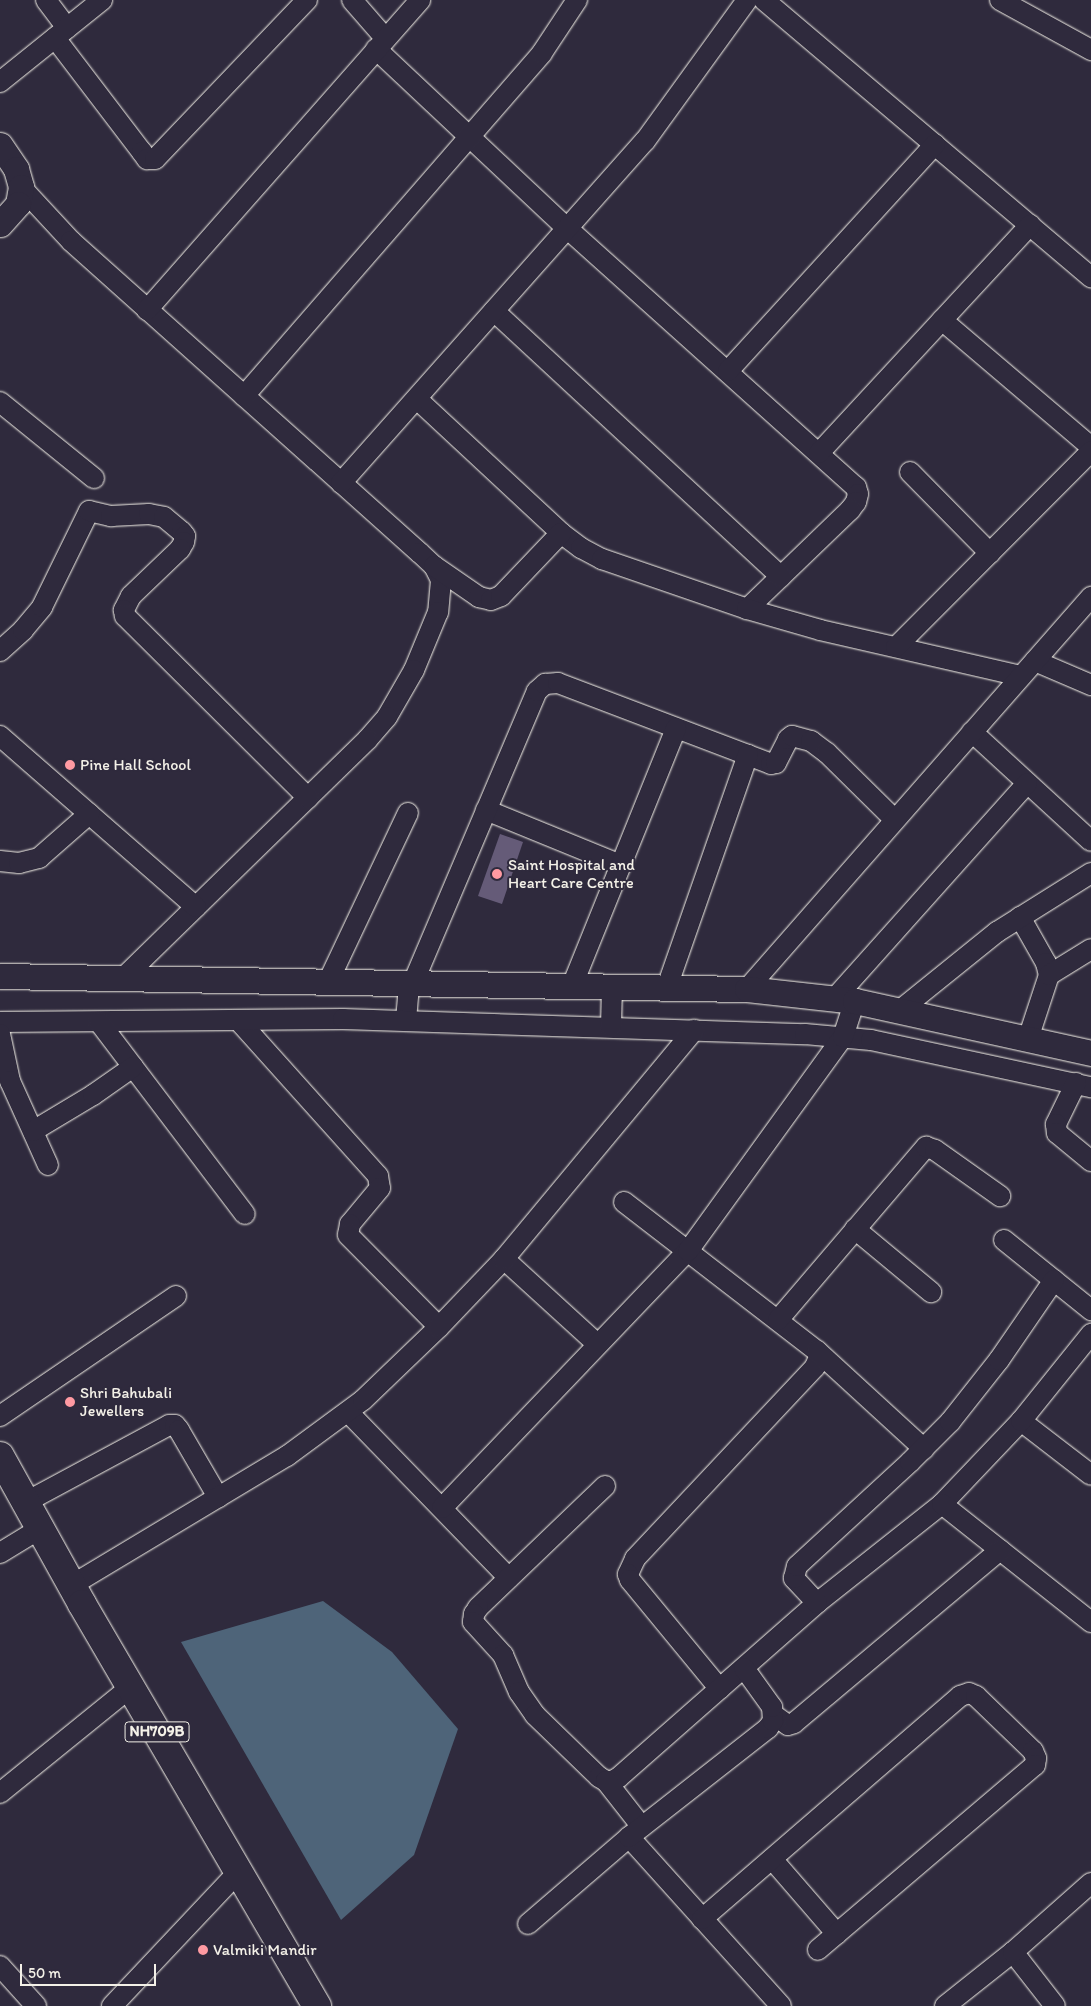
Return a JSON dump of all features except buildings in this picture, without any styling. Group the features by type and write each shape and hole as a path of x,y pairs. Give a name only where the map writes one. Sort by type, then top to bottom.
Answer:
{"highway":[{"name":"NH709B","path":"3,1468 26,1502 72,1585 317,2006"}],"street":[{"path":"46,0 61,33 147,159 155,159 307,0"},
{"path":"0,82 102,0"},
{"path":"352,0 381,44 568,229 856,487 858,494 856,502 747,608"},
{"path":"147,310 420,0"},
{"path":"244,396 472,136 542,53 577,0"},
{"path":"341,483 645,141 747,0"},
{"path":"764,0 1030,225 1090,273"},
{"path":"1000,0 1091,50"},
{"path":"728,371 935,144"},
{"path":"0,145 16,169 21,187 18,204 0,224"},
{"path":"21,187 71,241 147,310 434,566 479,597 492,600 501,596 561,533"},
{"path":"819,453 1030,225"},
{"path":"494,311 781,577"},
{"path":"896,647 1091,449 942,320"},
{"path":"417,399 561,533 581,548 602,559 747,608 820,630 1021,676"},
{"path":"2,410 94,478"},
{"path":"910,472 990,553"},
{"path":"0,651 23,630 42,607 89,511 112,516 149,514 164,517 182,532 185,536 184,542 180,549 130,596 124,610 125,616 308,798"},
{"path":"124,978 367,740 401,696 438,612 441,580 434,566"},
{"path":"747,988 1091,597"},
{"path":"1035,661 1091,685"},
{"path":"408,999 537,691 545,684 558,684 771,764 776,763 788,739 797,736 811,741 827,753 895,820"},
{"path":"572,986 676,728"},
{"path":"972,732 1091,841"},
{"path":"0,736 196,907"},
{"path":"666,988 748,756"},
{"path":"442,1508 688,1251 846,1015 1027,783"},
{"path":"486,810 621,865"},
{"path":"328,982 408,813"},
{"path":"0,862 20,863 40,858 89,814"},
{"path":"899,1011 968,954 1020,917 1091,873"},
{"path":"1020,917 1046,963 1049,975 1028,1039"},
{"path":"1049,975 1091,950"},
{"path":"0,976 328,982 408,999 611,1023 694,1030 899,1011 1091,1053"},
{"path":"0,1022 239,1021 302,1018 408,999 572,986 612,992 666,988 747,988 846,1015 940,1053 1084,1085 1056,1124 1057,1132 1091,1161"},
{"path":"611,1023 612,992"},
{"path":"239,1021 378,1176 380,1188 350,1224 348,1235 440,1328"},
{"path":"99,1022 245,1214"},
{"path":"72,1585 287,1456 348,1412 440,1328 504,1258 694,1030"},
{"path":"0,1034 10,1081 48,1165"},
{"path":"33,1131 93,1095 133,1066"},
{"path":"778,1320 926,1146 935,1150 1000,1196"},
{"path":"624,1202 817,1351 924,1449"},
{"path":"855,1229 931,1292"},
{"path":"1004,1240 1091,1310"},
{"path":"504,1258 598,1344"},
{"path":"817,1603 794,1578 797,1566 924,1449 982,1383 1054,1280"},
{"path":"0,1416 176,1296"},
{"path":"606,1781 618,1778 817,1603 942,1504 1021,1421 1091,1334"},
{"path":"720,1689 630,1580 628,1574 634,1559 815,1367 820,1355 817,1351"},
{"path":"348,1412 509,1578"},
{"path":"1021,1421 1091,1475"},
{"path":"26,1502 169,1424 175,1425 179,1430 218,1497"},
{"path":"605,1486 478,1608 474,1614 473,1622 503,1655 519,1692 535,1715 606,1781 635,1832 702,1918 781,2006"},
{"path":"942,1504 1091,1622"},
{"path":"0,1553 41,1528"},
{"path":"774,1715 788,1725 794,1723 1000,1550"},
{"path":"528,1924 635,1832 759,1736 773,1721 772,1707 744,1668"},
{"path":"0,1793 131,1687"},
{"path":"702,1918 960,1696 969,1694 976,1696 1033,1751 1036,1758 1030,1771 818,1950"},
{"path":"772,1859 837,1934"},
{"path":"112,2006 239,1871"},
{"path":"945,2006 1013,1952 1091,1883"},
{"path":"1013,1952 1055,2006"},
{"path":"0,1966 36,2006"}],"water":[{"path":"323,1601 392,1652 458,1729 414,1855 341,1920 181,1642"}],"place":[{"name":"Pine Hall School","path":"70,765"},
{"name":"Saint Hospital and Heart Care Centre","path":"497,874"},
{"name":"Shri Bahubali Jewellers","path":"70,1402"},
{"name":"Valmiki Mandir","path":"203,1950"}]}
